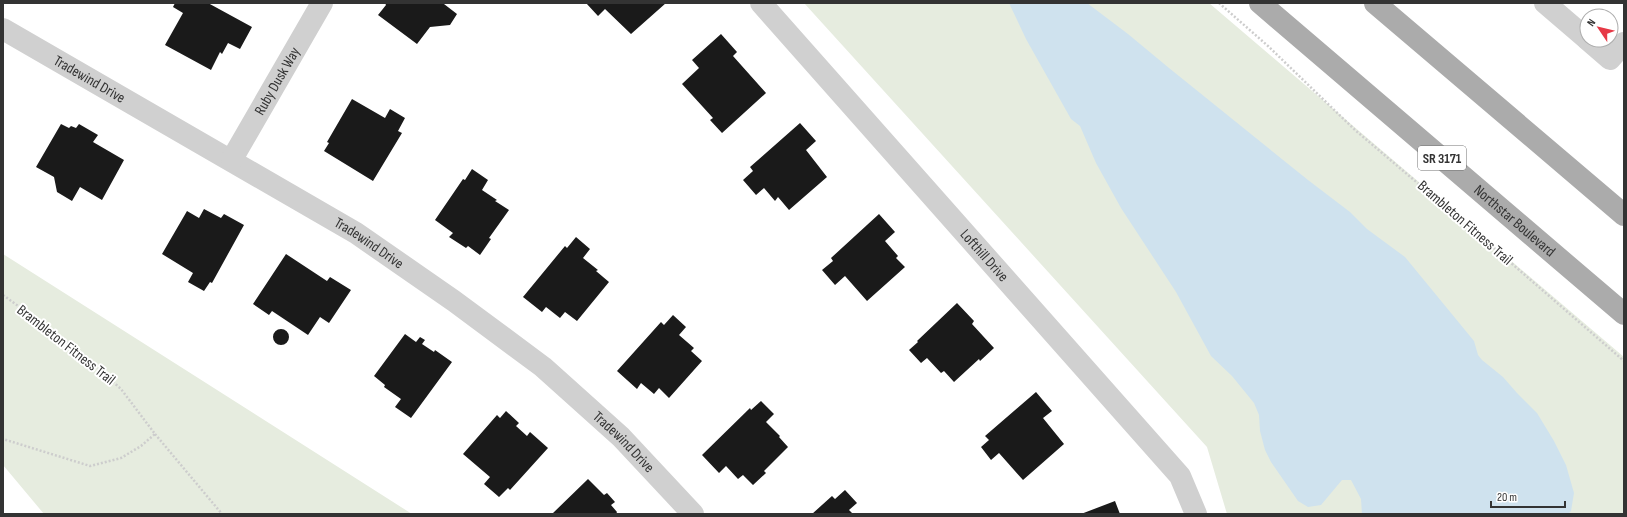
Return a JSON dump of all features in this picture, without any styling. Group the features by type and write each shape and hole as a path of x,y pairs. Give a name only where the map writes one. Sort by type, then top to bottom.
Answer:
{"main road":[{"name":"Northstar Boulevard","path":"1260,3 1624,314"},
{"path":"1375,3 1624,215"}],"street":[{"name":"Ruby Dusk Way","path":"232,159 322,3"},
{"name":"Lofthill Drive","path":"761,3 1180,476 1196,514"},
{"path":"1545,3 1579,33"},
{"name":"Tradewind Drive","path":"3,28 356,232 454,301 543,367 621,437 693,514"},
{"path":"1597,48 1610,59 1624,43"}],"path":[{"name":"Brambleton Fitness Trail","path":"1219,3 1268,46 1355,130 1624,361"},
{"name":"Brambleton Fitness Trail","path":"3,295 73,346 122,389 155,434 222,514"},
{"path":"3,439 90,466 121,458 141,446 155,434"}],"shaded area":[{"path":"804,3 1209,3 1624,357 1624,514 1227,514 1207,447"},
{"path":"3,254 412,514 44,514 3,465"}],"water":[{"path":"1009,3 1087,3 1128,34 1308,180 1350,212 1367,229 1405,257 1474,341 1478,355 1482,360 1503,377 1537,413 1554,441 1566,465 1574,493 1571,511 1568,514 1362,514 1361,499 1351,480 1342,480 1321,505 1308,507 1298,501 1271,462 1265,450 1260,431 1259,415 1254,403 1232,376 1211,356 1176,292 1121,208 1096,163 1080,126 1071,119 1026,39"}],"building":[{"path":"175,3 208,3 252,27 240,49 228,43 222,54 220,52 211,70 165,45 183,13 173,7"},
{"path":"385,3 445,3 444,4 457,14 450,25 430,27 417,44 378,15 386,5"},
{"path":"586,3 666,3 631,34 605,9 598,16"},
{"path":"721,34 737,52 733,56 766,93 722,133 710,120 713,118 682,84 699,68 692,60"},
{"path":"352,99 385,118 390,109 405,118 398,131 402,133 373,181 324,151 329,143 327,142"},
{"path":"800,123 816,141 806,150 827,177 789,210 778,197 775,201 764,188 756,195 743,180 753,171 750,167"},
{"path":"61,124 69,128 71,126 76,128 79,124 98,135 93,142 124,160 102,200 80,187 72,201 57,192 54,177 36,167"},
{"path":"472,169 488,180 482,190 509,210 489,238 491,239 480,255 468,246 466,248 449,237 453,233 435,220 463,179 465,180"},
{"path":"204,209 221,218 224,214 244,225 212,283 210,282 204,291 188,282 193,273 162,254 187,211 199,218"},
{"path":"879,214 895,232 885,241 898,256 896,258 905,267 867,301 845,276 835,285 822,270 833,261 831,258"},
{"path":"576,237 590,249 583,258 598,270 596,271 609,282 577,321 565,312 560,318 546,307 542,312 523,297 565,246 567,248"},
{"path":"286,254 327,281 330,277 351,290 329,323 320,317 308,335 272,311 269,315 253,304"},
{"path":"957,303 974,321 972,324 994,348 980,361 979,359 954,382 944,371 941,373 927,358 921,363 909,350"},
{"path":"673,315 686,327 679,335 694,348 691,351 702,361 669,398 659,388 654,394 641,383 637,389 617,371 661,322 664,325"},
{"path":"281,329 287,331 289,337 287,343 281,345 275,343 273,337 275,331"},
{"path":"405,334 416,342 420,337 425,340 422,344 434,352 435,350 452,362 411,418 395,407 401,399 384,387 385,385 374,376"},
{"path":"1036,392 1052,411 1043,418 1064,444 1023,480 999,453 991,460 981,447 989,440 985,436"},
{"path":"761,401 774,414 766,422 780,436 779,437 788,447 764,471 766,473 753,485 743,475 738,479 726,466 719,473 702,455 750,408 751,410"},
{"path":"506,411 519,423 516,426 527,436 530,432 548,448 510,490 508,488 499,497 484,484 490,477 463,454 497,415 500,418"},
{"path":"588,479 604,495 607,493 615,502 611,505 617,512 616,514 552,514"},
{"path":"845,490 857,503 849,510 853,514 812,514 832,496 835,499"},
{"path":"1115,501 1120,514 1081,514"}]}
